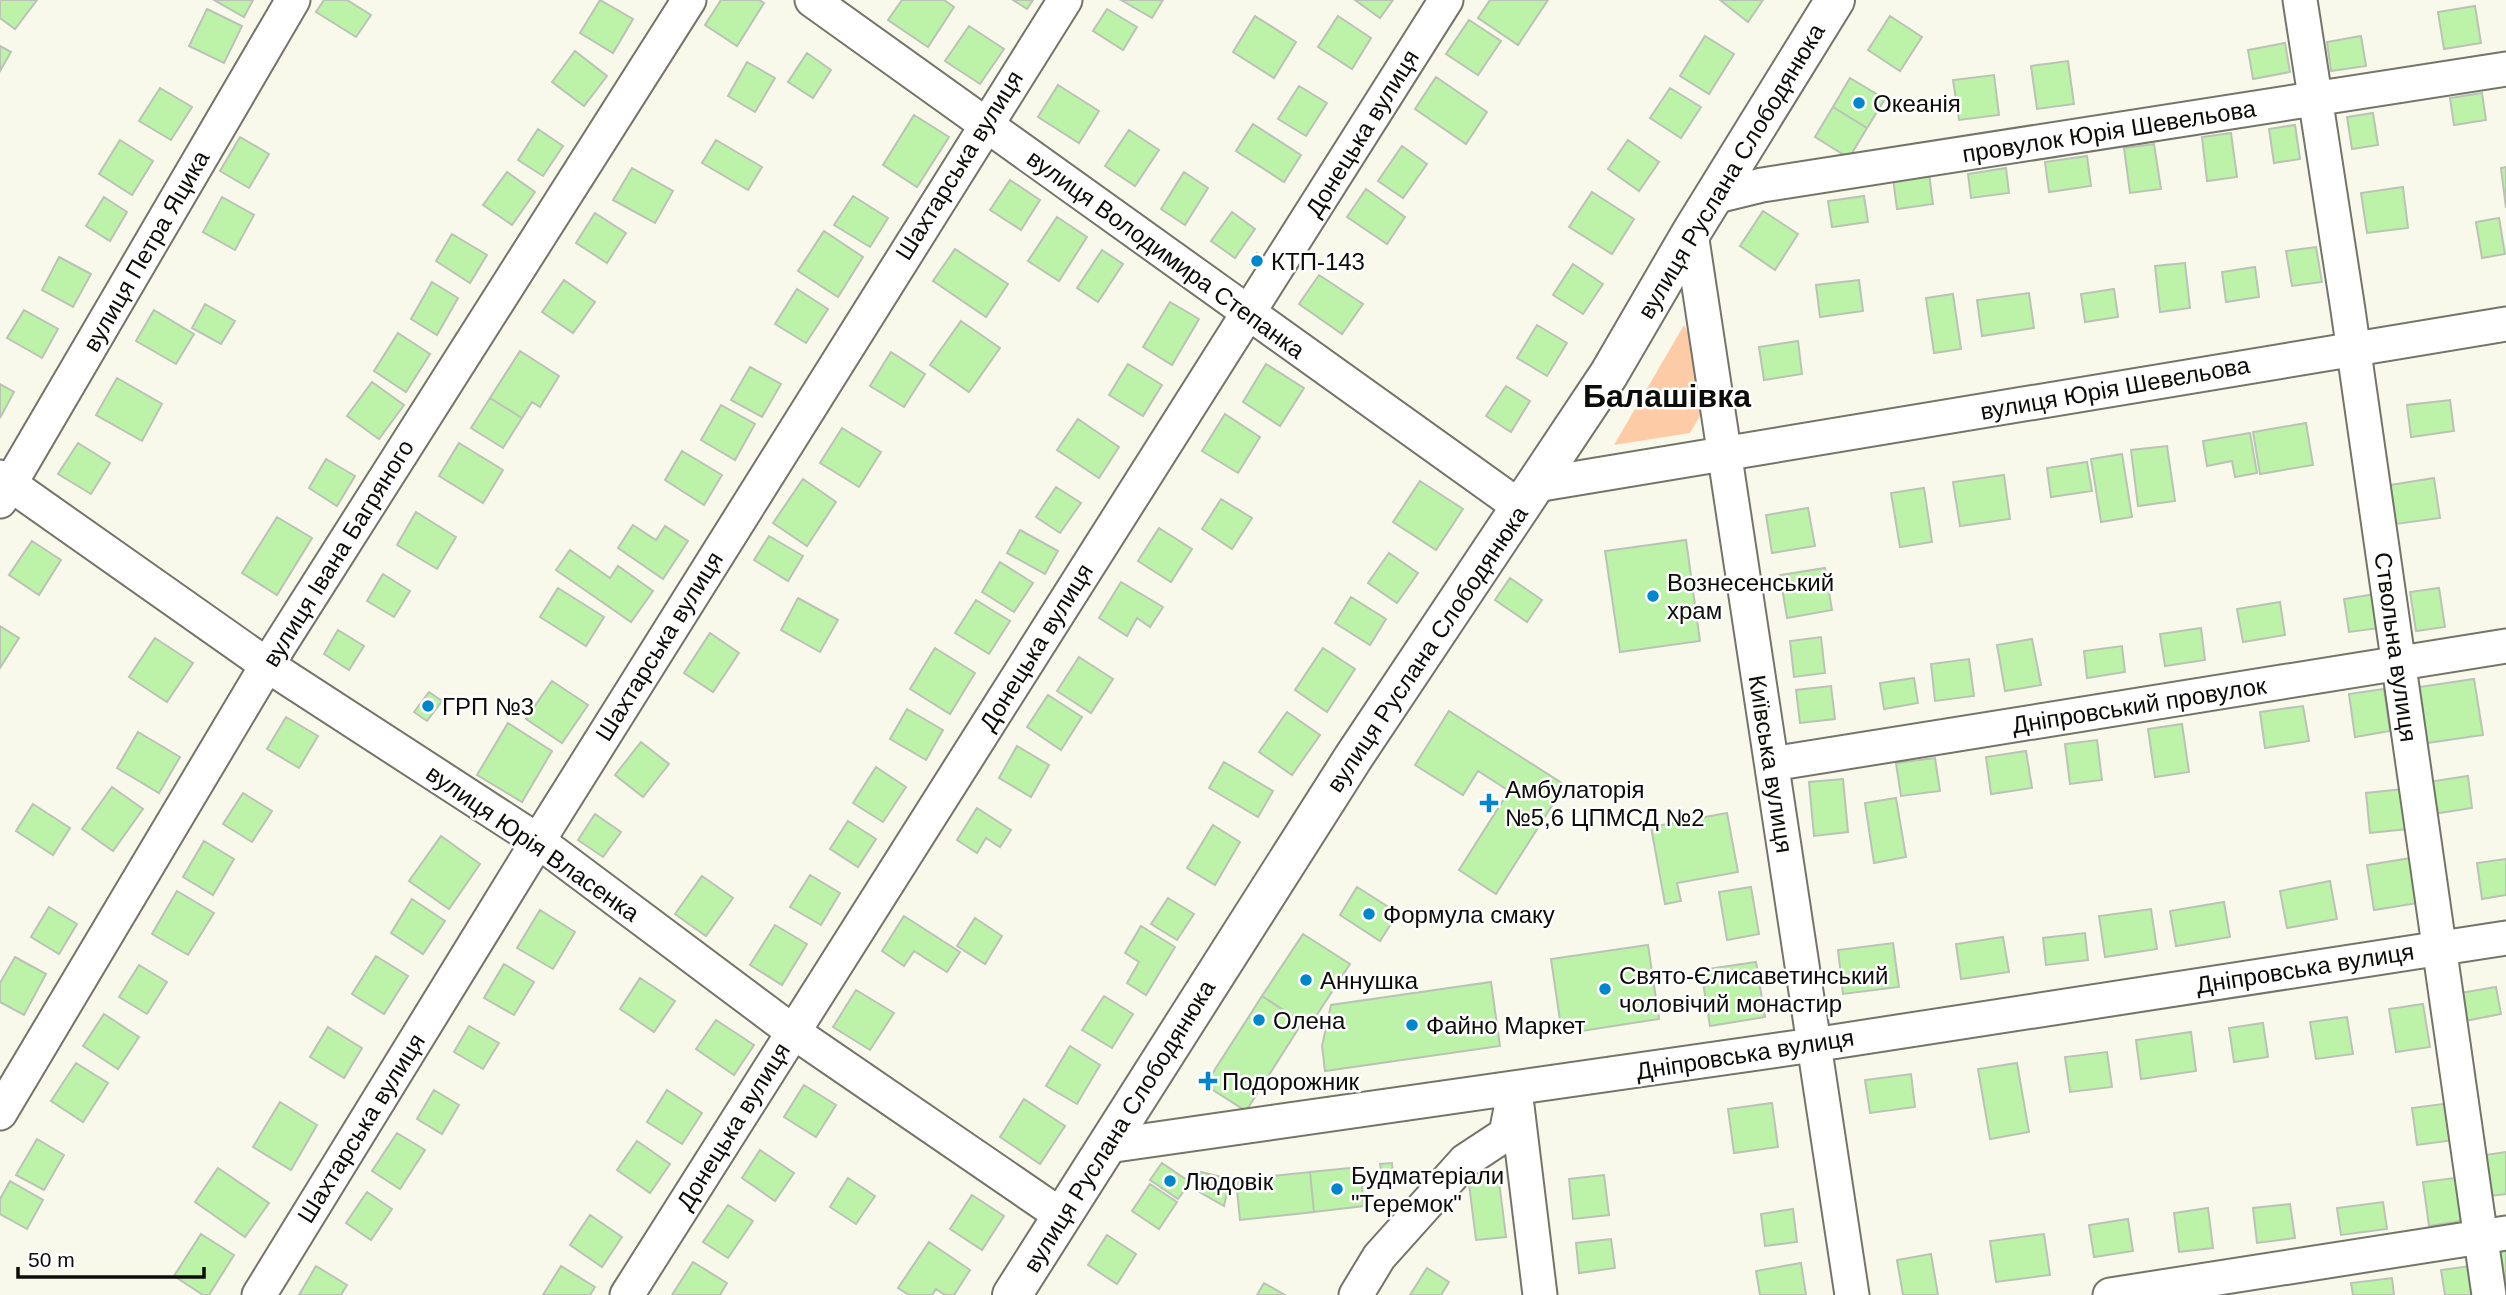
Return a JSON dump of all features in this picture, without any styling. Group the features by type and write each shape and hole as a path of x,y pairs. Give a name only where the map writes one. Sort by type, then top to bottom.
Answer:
{"main road":[{"name":"вулиця Руслана Слободянюка","path":"1012,1295 1353,758 1609,374 1691,233 1835,0"}],"street":[{"name":"вулиця Петра Яцика","path":"3,488 293,0"},
{"name":"вулиця Івана Багряного","path":"0,1113 267,665 689,0"},
{"name":"вулиця Володимира Степанка","path":"812,0 985,122 1248,314 1528,496"},
{"name":"Шахтарська вулиця","path":"259,1295 985,122 1065,0"},
{"name":"Донецька вулиця","path":"627,1295 1446,0"},
{"name":"Ствольна вулиця","path":"2300,0 2399,663 2438,948 2493,1235 2489,1295"},
{"name":"провулок Юрія Шевельова","path":"1713,197 1762,185 2506,69"},
{"name":"Київська вулиця","path":"1691,233 1852,1295"},
{"name":"вулиця Юрія Шевельова","path":"1528,496 1724,456 2506,324"},
{"name":"вулиця Юрія Власенка","path":"3,488 267,665 538,841 792,1031 1062,1216"},
{"name":"Дніпровський провулок","path":"1772,764 2506,646"},
{"name":"Дніпровська вулиця","path":"1108,1146 1813,1045 2506,938"},
{"path":"1356,1295 1379,1258 1465,1161 1506,1134 1515,1088"},
{"path":"1515,1088 1540,1295"},
{"path":"2110,1295 2493,1235"}],"shaded area":[{"path":"1684,325 1693,342 1703,411 1690,433 1614,445"}],"building":[{"path":"0,0 37,0 15,29 0,18"},
{"path":"214,0 253,0 244,17"},
{"path":"324,0 347,0 371,15 356,37 316,12"},
{"path":"600,0 633,19 613,53 580,33"},
{"path":"721,0 759,0 764,3 737,46 705,25"},
{"path":"902,0 944,0 954,7 928,47 888,20"},
{"path":"1013,0 1033,0 1027,9"},
{"path":"1121,0 1163,0 1152,18"},
{"path":"1355,0 1393,0 1380,18"},
{"path":"1490,0 1548,0 1518,45 1478,18"},
{"path":"1720,0 1763,0 1748,22"},
{"path":"2475,6 2481,43 2444,49 2438,12"},
{"path":"207,9 242,26 224,63 189,46"},
{"path":"1107,9 1137,27 1123,50 1093,31"},
{"path":"1255,16 1296,42 1274,78 1233,52"},
{"path":"1338,16 1371,38 1352,69 1318,47"},
{"path":"1890,16 1922,37 1900,71 1868,50"},
{"path":"1469,20 1501,41 1478,75 1446,54"},
{"path":"969,26 1004,49 980,84 945,61"},
{"path":"1705,36 1734,54 1709,94 1680,76"},
{"path":"2361,36 2366,66 2331,71 2327,42"},
{"path":"2285,43 2290,72 2253,79 2248,50"},
{"path":"0,46 11,52 0,71"},
{"path":"575,51 607,76 584,106 552,82"},
{"path":"807,53 831,70 813,98 788,82"},
{"path":"2068,61 2074,104 2037,109 2031,66"},
{"path":"747,62 775,78 755,112 728,96"},
{"path":"1994,75 1999,115 1959,120 1953,80"},
{"path":"1436,77 1487,112 1466,144 1415,109"},
{"name":"Океанія","path":"1850,78 1885,99 1867,128 1833,107"},
{"path":"1058,85 1099,111 1079,143 1038,117"},
{"path":"1299,86 1327,103 1306,136 1278,119"},
{"path":"160,88 192,107 171,140 139,121"},
{"path":"1670,88 1701,107 1681,138 1650,118"},
{"path":"2482,93 2486,120 2454,125 2450,98"},
{"path":"1833,107 1867,128 1849,158 1815,137"},
{"path":"2373,113 2378,145 2352,149 2347,117"},
{"path":"914,115 949,137 917,187 883,165"},
{"path":"1253,124 1301,155 1284,182 1236,151"},
{"path":"2295,125 2300,159 2274,163 2269,129"},
{"path":"538,129 563,146 543,176 518,160"},
{"path":"1129,130 1159,150 1135,186 1105,166"},
{"path":"2231,133 2237,177 2207,181 2202,137"},
{"path":"240,137 269,154 249,188 220,171"},
{"path":"120,140 153,161 132,195 99,174"},
{"path":"716,140 762,167 748,190 702,163"},
{"path":"1628,140 1659,162 1639,191 1608,169"},
{"path":"2154,144 2161,189 2130,193 2124,148"},
{"path":"1402,146 1427,164 1403,198 1378,181"},
{"path":"2087,156 2091,186 2049,192 2045,162"},
{"path":"2506,167 2506,208 2501,168"},
{"path":"632,168 673,191 655,223 613,200"},
{"path":"2006,168 2009,193 1971,198 1968,174"},
{"path":"507,172 535,192 512,225 483,205"},
{"path":"1184,172 1208,188 1185,225 1161,209"},
{"path":"1929,174 1933,204 1897,209 1893,178"},
{"path":"1010,180 1040,200 1021,230 990,210"},
{"path":"2403,187 2408,228 2367,233 2361,193"},
{"path":"1366,189 1405,217 1387,244 1347,217"},
{"path":"1592,192 1634,219 1612,254 1569,227"},
{"path":"853,196 888,218 870,247 834,225"},
{"path":"1864,196 1868,222 1832,227 1828,201"},
{"path":"104,197 127,212 110,241 86,226"},
{"path":"222,197 254,215 235,250 203,232"},
{"path":"1763,211 1798,234 1775,270 1740,246"},
{"path":"1232,212 1255,229 1235,258 1211,241"},
{"path":"595,213 626,233 607,263 576,243"},
{"path":"1057,217 1087,237 1059,281 1028,261"},
{"path":"2499,218 2505,254 2482,258 2476,222"},
{"path":"824,231 863,257 838,297 798,271"},
{"path":"452,234 487,255 470,283 436,261"},
{"path":"2316,247 2322,282 2292,286 2286,251"},
{"path":"955,249 1008,284 986,317 933,281"},
{"path":"1102,250 1123,264 1098,302 1077,288"},
{"name":"КТП-143","path":"1257,253 1264,258 1258,269 1250,264"},
{"path":"59,257 91,274 73,307 42,290"},
{"path":"2185,263 2190,308 2160,312 2155,266"},
{"path":"1573,264 1603,284 1583,314 1553,295"},
{"path":"2255,267 2259,297 2226,302 2222,272"},
{"path":"1319,275 1363,304 1342,334 1299,304"},
{"path":"564,280 595,302 573,333 542,312"},
{"path":"1859,280 1863,311 1820,317 1816,285"},
{"path":"432,282 458,298 437,335 411,319"},
{"path":"797,289 828,309 806,343 775,324"},
{"path":"2114,289 2118,317 2085,322 2081,294"},
{"path":"2029,293 2034,328 1982,336 1977,300"},
{"path":"1953,294 1961,349 1934,353 1926,298"},
{"path":"1170,302 1199,319 1172,365 1143,347"},
{"path":"205,304 235,321 221,344 192,328"},
{"path":"24,310 58,329 42,358 7,338"},
{"path":"154,310 194,334 176,364 136,341"},
{"path":"961,321 1000,348 969,392 930,365"},
{"path":"1537,325 1567,343 1547,376 1517,358"},
{"path":"398,333 430,354 406,392 374,371"},
{"path":"1798,341 1802,374 1764,380 1759,347"},
{"path":"520,351 559,376 540,407 532,402 522,418 490,398"},
{"path":"891,352 925,374 904,407 870,386"},
{"path":"1128,364 1162,385 1143,416 1109,395"},
{"path":"1266,364 1304,388 1280,426 1243,402"},
{"path":"750,367 781,384 762,417 731,400"},
{"path":"117,378 162,404 142,441 96,415"},
{"path":"372,382 404,405 379,439 347,416"},
{"path":"0,384 14,392 0,418"},
{"path":"1506,386 1530,401 1511,432 1486,416"},
{"path":"490,398 522,418 503,448 471,428"},
{"path":"2450,400 2454,431 2411,437 2407,405"},
{"path":"721,405 755,424 735,460 701,440"},
{"path":"1225,414 1260,437 1238,473 1202,451"},
{"path":"1078,419 1119,447 1099,478 1057,450"},
{"path":"2306,423 2313,465 2260,474 2253,432"},
{"path":"842,428 881,452 859,487 820,463"},
{"path":"2250,433 2257,473 2235,477 2232,461 2207,466 2203,441"},
{"path":"78,443 110,463 91,494 58,474"},
{"path":"459,443 503,470 483,503 439,476"},
{"path":"2167,446 2175,501 2138,506 2131,450"},
{"path":"682,451 722,475 704,505 665,480"},
{"path":"2122,454 2132,517 2101,522 2091,459"},
{"path":"326,459 355,476 337,506 309,488"},
{"path":"2087,462 2092,491 2051,497 2047,468"},
{"path":"2004,475 2010,519 1960,526 1953,482"},
{"path":"2434,478 2440,518 2396,524 2390,485"},
{"path":"803,479 836,502 807,546 773,523"},
{"path":"1420,481 1463,509 1436,550 1393,522"},
{"path":"1056,487 1081,503 1060,533 1036,517"},
{"path":"1924,488 1932,542 1900,547 1891,493"},
{"path":"1221,499 1252,518 1232,549 1202,529"},
{"path":"1808,508 1815,546 1772,553 1766,515"},
{"path":"416,512 456,537 437,569 397,545"},
{"path":"277,517 312,538 277,595 242,573"},
{"path":"633,525 656,540 665,526 688,541 663,579 618,548"},
{"path":"1159,528 1192,549 1171,582 1138,561"},
{"path":"1020,530 1058,551 1045,574 1007,553"},
{"path":"769,536 803,556 788,581 754,560"},
{"name":"Вознесенський храм","path":"1686,540 1700,641 1620,652 1605,551"},
{"path":"32,541 61,560 39,595 9,575"},
{"path":"570,550 610,578 618,566 653,591 631,622 556,570"},
{"path":"1389,553 1418,573 1397,603 1368,583"},
{"path":"1000,562 1033,583 1014,612 982,592"},
{"path":"1825,568 1832,610 1787,618 1780,575"},
{"path":"383,574 410,591 394,617 367,601"},
{"path":"1510,578 1542,600 1527,622 1495,600"},
{"path":"1121,582 1163,607 1150,627 1137,618 1127,636 1099,618"},
{"path":"558,588 604,617 586,646 540,617"},
{"path":"2439,588 2445,627 2416,631 2410,592"},
{"path":"2375,594 2380,628 2349,632 2344,599"},
{"path":"1351,597 1386,619 1370,645 1335,623"},
{"path":"798,598 838,620 820,652 781,630"},
{"path":"976,600 1010,621 989,654 955,633"},
{"path":"2280,602 2285,635 2243,642 2237,609"},
{"path":"0,626 19,638 0,668"},
{"path":"2201,628 2205,660 2165,666 2160,634"},
{"path":"338,630 364,646 349,670 324,654"},
{"path":"710,633 739,653 713,692 684,673"},
{"path":"1821,637 1825,673 1794,677 1790,641"},
{"path":"155,638 193,663 167,702 129,677"},
{"path":"2032,639 2041,685 2005,691 1997,645"},
{"path":"2122,646 2125,672 2087,678 2084,651"},
{"path":"935,648 975,673 950,714 910,689"},
{"path":"1323,648 1355,669 1327,712 1295,690"},
{"path":"1079,657 1113,679 1091,713 1057,691"},
{"path":"1969,659 1974,696 1935,701 1931,664"},
{"path":"1914,678 1918,703 1884,709 1880,683"},
{"path":"2474,679 2483,735 2427,743 2419,687"},
{"path":"552,681 588,705 562,743 526,719"},
{"path":"1831,686 1835,719 1800,723 1796,690"},
{"path":"2384,689 2390,731 2355,737 2349,694"},
{"name":"ГРП №3","path":"429,692 442,701 427,721 414,712"},
{"path":"1048,695 1082,717 1061,750 1027,727"},
{"path":"2303,706 2309,741 2265,748 2260,712"},
{"path":"907,709 943,730 926,760 890,739"},
{"path":"1449,711 1565,785 1496,894 1459,870 1509,791 1478,771 1463,795 1415,765"},
{"path":"1287,712 1320,735 1292,775 1259,752"},
{"path":"286,717 318,736 299,768 267,749"},
{"path":"508,723 552,751 522,802 477,775"},
{"path":"2182,724 2189,772 2155,777 2148,729"},
{"path":"138,732 180,757 159,793 117,768"},
{"path":"2097,740 2102,780 2070,784 2065,744"},
{"path":"641,742 669,764 643,797 615,775"},
{"path":"1017,746 1049,765 1031,797 999,778"},
{"path":"2026,751 2032,788 1991,794 1986,757"},
{"path":"1935,758 1940,791 1901,796 1896,763"},
{"path":"1224,762 1273,791 1258,817 1209,788"},
{"path":"876,767 906,787 883,822 853,803"},
{"path":"2468,776 2472,808 2433,814 2428,782"},
{"path":"1843,779 1848,832 1814,836 1809,782"},
{"path":"112,787 143,809 113,851 82,829"},
{"path":"2403,789 2408,829 2370,833 2366,793"},
{"path":"243,793 272,811 252,842 223,824"},
{"path":"1896,798 1906,857 1874,863 1865,803"},
{"path":"33,804 70,828 53,855 16,831"},
{"path":"977,808 1011,830 1000,847 986,838 977,853 957,840"},
{"path":"1727,813 1738,872 1677,883 1681,901 1665,904 1651,827"},
{"path":"595,814 621,832 603,857 578,840"},
{"path":"848,821 876,839 858,867 830,849"},
{"path":"1213,825 1240,842 1215,885 1187,868"},
{"path":"441,836 480,864 449,909 409,881"},
{"path":"204,841 234,859 213,895 183,877"},
{"path":"2411,858 2418,903 2374,910 2367,865"},
{"path":"2506,859 2506,895 2482,899 2477,863"},
{"path":"810,875 840,893 821,925 790,907"},
{"path":"702,876 733,898 706,936 675,914"},
{"path":"2330,881 2337,919 2287,928 2280,891"},
{"name":"Формула смаку","path":"1357,887 1398,913 1380,941 1340,915"},
{"path":"1751,887 1759,934 1727,940 1719,892"},
{"path":"177,891 214,913 188,955 152,934"},
{"path":"1168,898 1194,914 1177,940 1151,924"},
{"path":"412,899 445,921 423,954 391,933"},
{"path":"2224,902 2230,937 2176,946 2170,911"},
{"path":"49,907 77,924 59,954 31,937"},
{"path":"2151,909 2157,949 2105,957 2099,916"},
{"path":"540,910 575,932 553,969 517,948"},
{"path":"904,916 960,952 947,972 914,951 904,966 882,951"},
{"path":"975,918 1002,936 985,964 957,946"},
{"path":"775,925 807,944 782,985 750,965"},
{"path":"1141,926 1175,947 1146,995 1127,983 1139,962 1125,953"},
{"path":"2085,933 2088,960 2046,965 2043,938"},
{"name":"Аннушка","path":"1303,934 1350,964 1309,1027 1262,996"},
{"path":"2003,937 2009,972 1961,979 1956,944"},
{"path":"1893,943 1899,987 1843,994 1838,950"},
{"name":"Свято-Єлисаветинський чоловічий монастир","path":"1648,945 1659,1019 1562,1034 1551,959"},
{"path":"376,956 408,976 384,1014 352,994"},
{"path":"15,957 46,974 24,1015 0,1002 0,983"},
{"path":"1756,962 1765,1017 1710,1026 1701,970"},
{"path":"504,964 534,982 514,1015 484,998"},
{"path":"139,965 167,982 147,1014 119,997"},
{"path":"640,978 675,1001 654,1032 620,1009"},
{"name":"Файно Маркет","path":"1491,982 1500,1046 1325,1071 1322,1046 1331,1005"},
{"path":"2496,987 2501,1014 2465,1021 2460,993"},
{"path":"856,990 894,1013 870,1050 833,1027"},
{"path":"1104,996 1133,1014 1112,1048 1082,1030"},
{"path":"1262,996 1302,1023 1246,1111 1205,1085"},
{"path":"2423,1004 2430,1047 2396,1052 2389,1009"},
{"path":"104,1014 139,1037 118,1069 83,1046"},
{"path":"2347,1017 2353,1054 2316,1059 2310,1022"},
{"path":"716,1020 754,1045 734,1075 696,1049"},
{"path":"2263,1023 2268,1057 2234,1062 2229,1028"},
{"path":"469,1026 499,1043 483,1069 454,1052"},
{"path":"328,1027 362,1048 344,1078 310,1057"},
{"path":"2191,1032 2196,1071 2141,1079 2136,1040"},
{"path":"1070,1046 1100,1065 1077,1104 1046,1086"},
{"path":"2107,1052 2112,1087 2070,1092 2065,1057"},
{"path":"76,1063 108,1083 83,1122 51,1101"},
{"path":"2017,1063 2029,1132 1990,1139 1978,1069"},
{"path":"1911,1074 1915,1107 1870,1113 1865,1080"},
{"path":"804,1085 836,1105 816,1137 784,1117"},
{"path":"434,1090 459,1105 442,1134 417,1119"},
{"path":"667,1090 702,1113 682,1144 647,1122"},
{"path":"1024,1099 1065,1126 1040,1164 1000,1137"},
{"path":"280,1102 317,1125 291,1170 253,1147"},
{"path":"1772,1103 1778,1147 1734,1153 1728,1109"},
{"path":"2450,1103 2455,1140 2417,1145 2412,1108"},
{"path":"397,1133 425,1150 400,1189 372,1171"},
{"path":"37,1139 64,1155 44,1190 16,1175"},
{"path":"637,1141 670,1164 650,1193 617,1170"},
{"path":"760,1150 794,1173 775,1201 742,1178"},
{"path":"2506,1152 2506,1194 2491,1196 2485,1155"},
{"name":"Людовік","path":"1162,1163 1190,1182 1178,1199 1150,1180"},
{"path":"1392,1163 1393,1174 1382,1176 1380,1164"},
{"name":"Будматеріали \"Теремок\"","path":"1360,1167 1364,1206 1314,1212 1310,1172"},
{"path":"218,1168 269,1203 245,1237 195,1202"},
{"path":"1201,1172 1230,1179 1224,1206 1196,1190"},
{"path":"1310,1172 1314,1212 1240,1220 1236,1180"},
{"path":"1498,1173 1506,1237 1476,1240 1468,1176"},
{"path":"1604,1175 1609,1215 1573,1219 1569,1179"},
{"path":"2462,1177 2468,1220 2429,1226 2423,1182"},
{"path":"848,1178 875,1196 856,1224 830,1207"},
{"path":"10,1181 43,1200 27,1229 0,1214 0,1199"},
{"path":"1150,1184 1177,1202 1159,1229 1132,1211"},
{"path":"367,1192 392,1209 371,1240 346,1223"},
{"path":"972,1195 1004,1216 982,1250 950,1229"},
{"path":"2383,1202 2387,1229 2341,1235 2337,1208"},
{"path":"2290,1204 2295,1238 2257,1243 2253,1208"},
{"path":"728,1205 753,1221 728,1258 703,1242"},
{"path":"2208,1208 2213,1248 2179,1252 2174,1213"},
{"path":"1793,1209 1797,1242 1765,1246 1761,1214"},
{"path":"590,1215 622,1237 602,1267 570,1245"},
{"path":"2128,1219 2133,1251 2094,1257 2089,1225"},
{"path":"201,1234 234,1255 209,1295 203,1295 174,1276"},
{"path":"2044,1234 2050,1275 1996,1282 1990,1241"},
{"path":"1107,1235 1136,1254 1117,1284 1088,1265"},
{"path":"1611,1239 1615,1268 1579,1273 1576,1243"},
{"path":"929,1242 970,1270 954,1295 945,1295 936,1289 932,1295 909,1295 898,1288"},
{"path":"2506,1246 2506,1281 2504,1282 2498,1248"},
{"path":"1931,1254 1938,1295 1903,1295 1897,1260"},
{"path":"693,1262 727,1283 720,1295 672,1295"},
{"path":"1801,1263 1806,1295 1760,1295 1756,1271"},
{"path":"316,1266 347,1285 341,1295 299,1295"},
{"path":"561,1266 595,1287 590,1295 543,1295"},
{"path":"2470,1266 2475,1295 2445,1295 2441,1270"},
{"path":"1427,1268 1449,1282 1441,1295 1410,1295"},
{"path":"2392,1278 2394,1295 2353,1295 2351,1283"},
{"path":"1264,1283 1285,1295 1257,1295"}],"place":[{"name":"Океанія","path":"1859,103"},
{"name":"КТП-143","path":"1257,261"},
{"name":"Вознесенський храм","path":"1653,596"},
{"name":"ГРП №3","path":"428,706"},
{"name":"Амбулаторія №5,6 ЦПМСД №2","path":"1489,803"},
{"name":"Формула смаку","path":"1369,914"},
{"name":"Аннушка","path":"1306,980"},
{"name":"Свято-Єлисаветинський чоловічий монастир","path":"1605,989"},
{"name":"Олена","path":"1259,1020"},
{"name":"Файно Маркет","path":"1412,1025"},
{"name":"Подорожник","path":"1208,1081"},
{"name":"Людовік","path":"1170,1181"},
{"name":"Будматеріали \"Теремок\"","path":"1337,1189"}],"district":[{"name":"Балашівка","path":"1667,396"}]}
